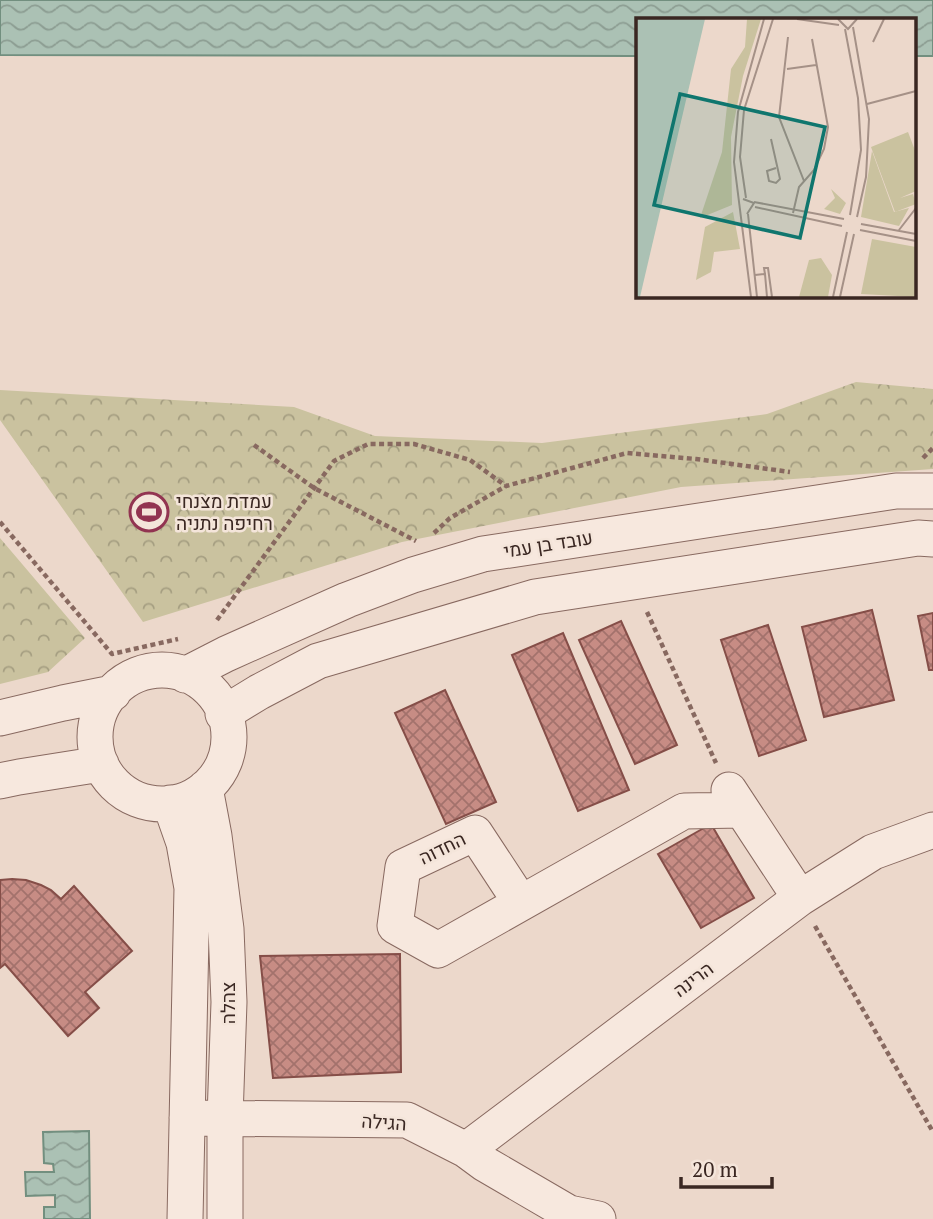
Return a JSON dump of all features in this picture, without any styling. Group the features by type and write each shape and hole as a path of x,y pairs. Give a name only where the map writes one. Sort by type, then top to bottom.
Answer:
{"street":[{"name":"עובד בן עמי","path":"185,675 347,600 412,575 483,554 896,491 923,479"},
{"path":"223,714 318,661 535,597 918,538 933,539"},
{"path":"173,671 185,675 197,680 216,698 227,722 228,748 219,773 200,793 177,803 151,804 126,794 108,777 96,753 95,727 105,702 123,682 146,672 173,671"},
{"path":"0,718 113,693"},
{"path":"0,781 101,764"},
{"name":"צהלה","path":"205,788 226,929 229,1002 225,1219"},
{"path":"521,903 684,811 734,798 800,898"},
{"name":"צהלה","path":"170,803 184,843 192,888 185,1219"},
{"name":"הרינה","path":"467,1150 800,898 873,852 933,830"},
{"name":"הגילה","path":"187,1118 407,1120 467,1150 485,1164 569,1213 598,1219"}],"path":[{"path":"217,621 334,461 368,444 414,444 470,460 506,486"},
{"path":"254,445 314,488 423,544"},
{"path":"923,479 933,448"},
{"path":"432,536 450,518 506,486 627,453 802,473"},
{"path":"0,522 113,654 185,638"},
{"path":"634,583 734,798"},
{"path":"800,898 933,1132"}],"green space":[{"path":"856,382 933,389 933,469 681,487 402,542 143,622 0,420 0,390 294,407 375,436 542,443 767,414"},
{"path":"0,538 85,638 48,672 0,684"}],"water":[{"path":"0,0 933,0 933,56 916,56 916,18 636,18 636,56 0,55"},
{"path":"89,1131 90,1219 44,1219 44,1207 55,1207 55,1195 26,1196 25,1172 54,1172 53,1164 44,1163 43,1132"}],"building":[{"path":"872,610 894,700 824,717 802,627"},
{"path":"933,613 933,670 929,670 918,616"},
{"path":"621,621 677,745 635,764 579,640"},
{"path":"768,625 806,740 759,756 721,640"},
{"path":"563,633 629,790 578,811 512,655"},
{"path":"445,690 496,802 446,824 395,713"},
{"path":"711,824 754,898 701,928 658,854"},
{"path":"12,879 41,885 61,899 74,886 132,951 85,992 99,1008 68,1036 5,964 0,968 0,880"},
{"path":"400,954 401,1072 273,1078 260,956"}],"place":[{"name":"עמדת מצנחי רחיפה נתניה","path":"149,512"}]}
